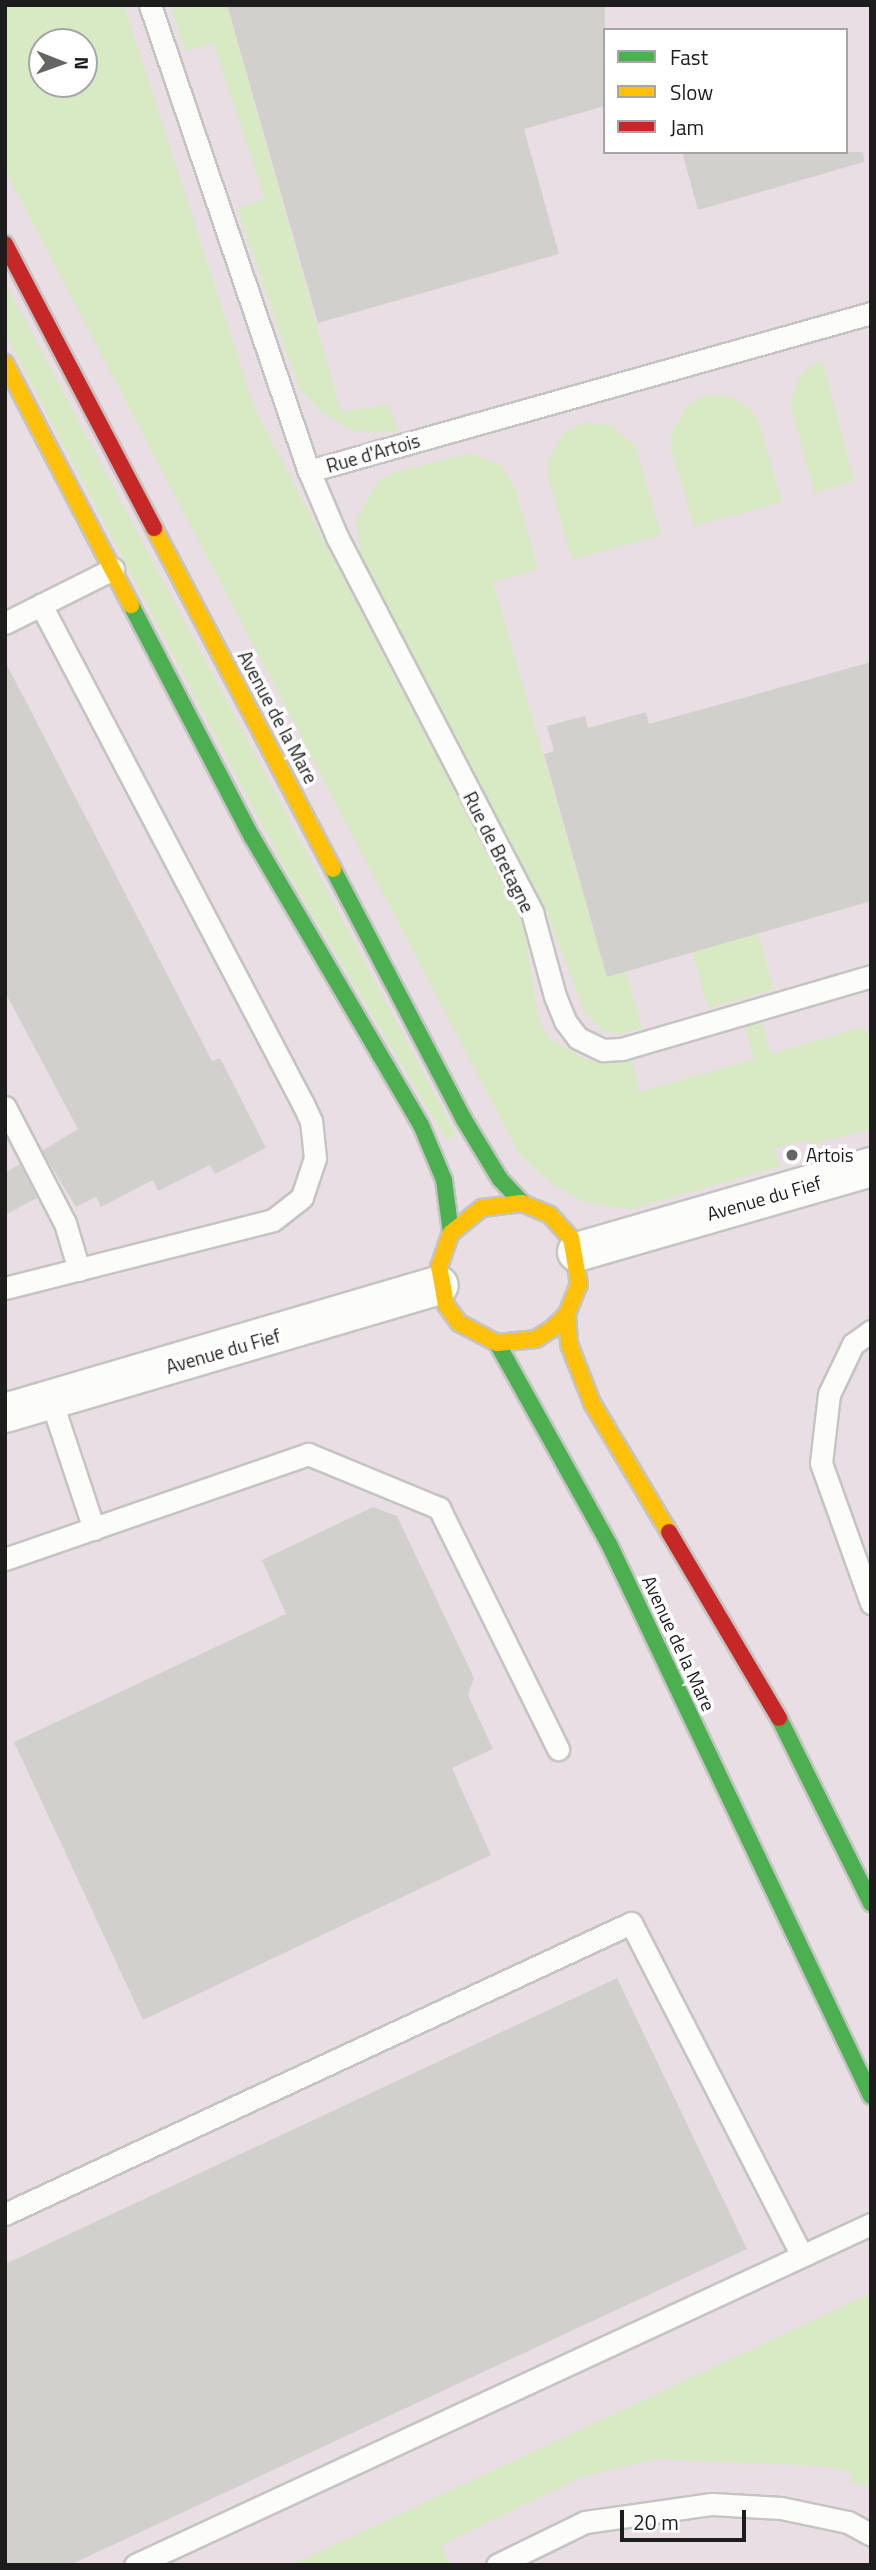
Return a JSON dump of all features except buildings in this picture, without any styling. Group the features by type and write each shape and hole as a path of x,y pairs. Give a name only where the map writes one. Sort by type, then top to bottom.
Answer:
{"street":[{"name":"Avenue de la Mare","path":"5,244 463,1118 500,1179 522,1203 550,1215 577,1252"},
{"path":"5,363 252,836 421,1125 444,1180 451,1233"},
{"name":"Avenue du Fief","path":"577,1252 871,1167"},
{"path":"522,1203 482,1208 451,1233 443,1249 439,1285 459,1323 497,1343 536,1339 567,1314"},
{"path":"577,1252 579,1284 567,1314 569,1344 592,1403 772,1703 871,1903"},
{"name":"Avenue du Fief","path":"5,1413 439,1285"},
{"name":"Avenue de la Mare","path":"497,1343 609,1544 871,2096"}],"lane":[{"name":"Rue d'Artois","path":"150,5 309,471 871,313"},
{"name":"Rue de Bretagne","path":"309,471 337,537 532,912 555,996 578,1038 603,1049 622,1049 871,976"},
{"path":"5,623 113,569"},
{"path":"5,1288 273,1220 302,1197 312,1176 315,1140 303,1104 41,605"},
{"path":"5,1107 65,1223 79,1270"},
{"path":"871,1331 853,1344 829,1394 821,1463 871,1603"},
{"path":"51,1400 94,1529"},
{"path":"5,1559 308,1454 439,1508 558,1749"},
{"path":"5,2214 631,1923 802,2256"},
{"path":"135,2565 871,2224"},
{"path":"497,2565 585,2522 712,2504 781,2508 848,2522 871,2535"}],"shaded area":[{"path":"5,5 871,5 871,2565 5,2565"}],"green space":[{"path":"5,5 124,5 254,407 514,905 524,930 539,1022 550,1039 588,1060 632,1060 639,1092 754,1059 744,1023 760,1018 771,1054 863,1027 871,1040 871,1129 810,1145 808,1140 775,1148 780,1166 631,1209 585,1202 551,1183 519,1154 5,170"},
{"path":"170,5 227,5 341,412 388,404 399,432 353,431 322,412 299,388 237,209 265,199 213,43 185,51"},
{"path":"5,282 456,1134 447,1141 286,871 5,333"},
{"path":"822,359 854,481 814,493 790,404 801,373"},
{"path":"727,395 749,407 758,420 782,502 694,526 671,450 671,433 687,405 702,397"},
{"path":"587,422 611,425 636,447 661,535 572,560 548,477 548,460 564,432"},
{"path":"472,453 502,466 515,487 538,569 493,582 607,976 626,971 642,1028 620,1034 602,1031 584,1011 549,918 360,554 356,519 378,481 394,472"},
{"path":"747,896 774,989 708,1008 692,953 702,950"},
{"path":"871,2293 871,2487 850,2482 851,2472 825,2466 656,2459 582,2477 441,2545 451,2565 291,2565"}],"traffic: fast":[{"path":"131,605 252,837 421,1125 444,1180 451,1233"},
{"path":"333,869 463,1118 500,1179 522,1203"},
{"path":"497,1343 609,1544 871,2096"},
{"path":"779,1718 871,1903"}],"traffic: slow":[{"path":"5,363 131,605"},
{"path":"154,528 333,869"},
{"path":"522,1203 550,1215 571,1238 579,1284 567,1314 553,1328 536,1339 497,1343 459,1323 446,1305 439,1267 451,1233 482,1208 522,1203"},
{"path":"567,1314 569,1344 592,1403 669,1532"}],"traffic: jam":[{"path":"5,244 154,528"},
{"path":"669,1532 779,1718"}],"place":[{"name":"Artois","path":"792,1155"}]}
